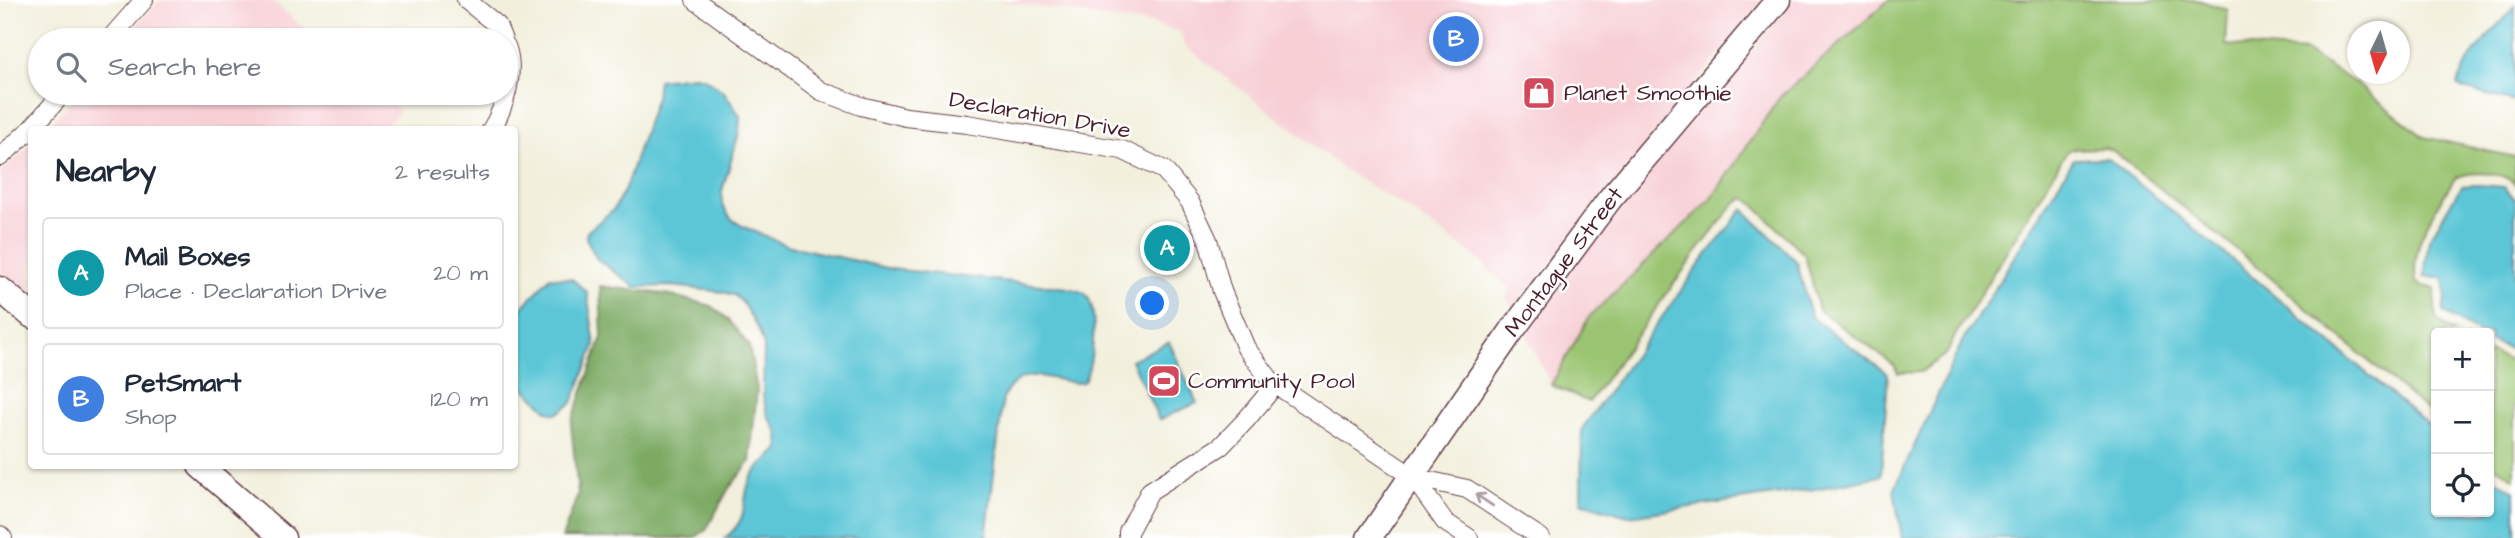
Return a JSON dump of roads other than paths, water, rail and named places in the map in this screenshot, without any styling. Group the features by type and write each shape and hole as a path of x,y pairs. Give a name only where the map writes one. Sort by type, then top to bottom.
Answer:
{"street":[{"path":"120,28 144,0"},
{"path":"466,0 498,28"},
{"name":"Declaration Drive","path":"695,0 821,91 860,106 906,117 967,124 1122,150 1164,170 1190,202 1208,240 1222,291 1246,348 1276,384 1413,477"},
{"name":"Montague Street","path":"1369,538 1511,332 1609,200 1778,0"},
{"path":"34,126 52,105"},
{"path":"493,126 502,105"},
{"path":"0,157 28,132"},
{"path":"0,289 28,313"},
{"path":"1128,538 1128,532 1150,491 1221,446 1246,421 1276,384"},
{"path":"203,469 283,538"},
{"path":"1413,477 1445,522 1469,538"},
{"path":"1413,477 1467,489 1541,538"}],"water":[{"path":"2515,6 2515,102 2463,89 2458,85 2466,64"},
{"path":"695,76 704,78 724,92 740,116 739,133 722,191 722,205 731,219 744,227 786,245 891,269 1068,288 1088,297 1093,314 1093,338 1088,371 1083,382 1025,377 1010,387 1003,398 986,538 725,538 739,523 751,478 779,449 778,433 768,416 763,396 764,346 759,331 742,302 734,295 672,286 636,287 597,259 586,238 587,232 614,209 625,189 656,97 658,80"},
{"path":"2107,158 2431,428 2431,517 2494,517 2494,479 2515,491 2515,538 1902,538 1894,490 1962,342 2074,159"},
{"path":"2461,186 2504,187 2515,199 2515,350 2494,342 2494,328 2470,328 2443,312 2446,299 2444,278 2424,277 2429,240"},
{"path":"1743,209 1797,262 1811,317 1888,374 1881,476 1810,490 1628,516 1581,502 1582,429 1700,264"},
{"path":"550,277 572,279 587,292 595,345 572,403 556,414 548,411 518,382 518,313"},
{"name":"Community Pool","path":"1169,342 1197,403 1159,420 1131,360"}],"place":[{"name":"PetSmart","path":"1456,39"},
{"name":"Planet Smoothie","path":"1539,93"},
{"name":"Mail Boxes","path":"1167,248"},
{"name":"Community Pool","path":"1164,381"}]}
